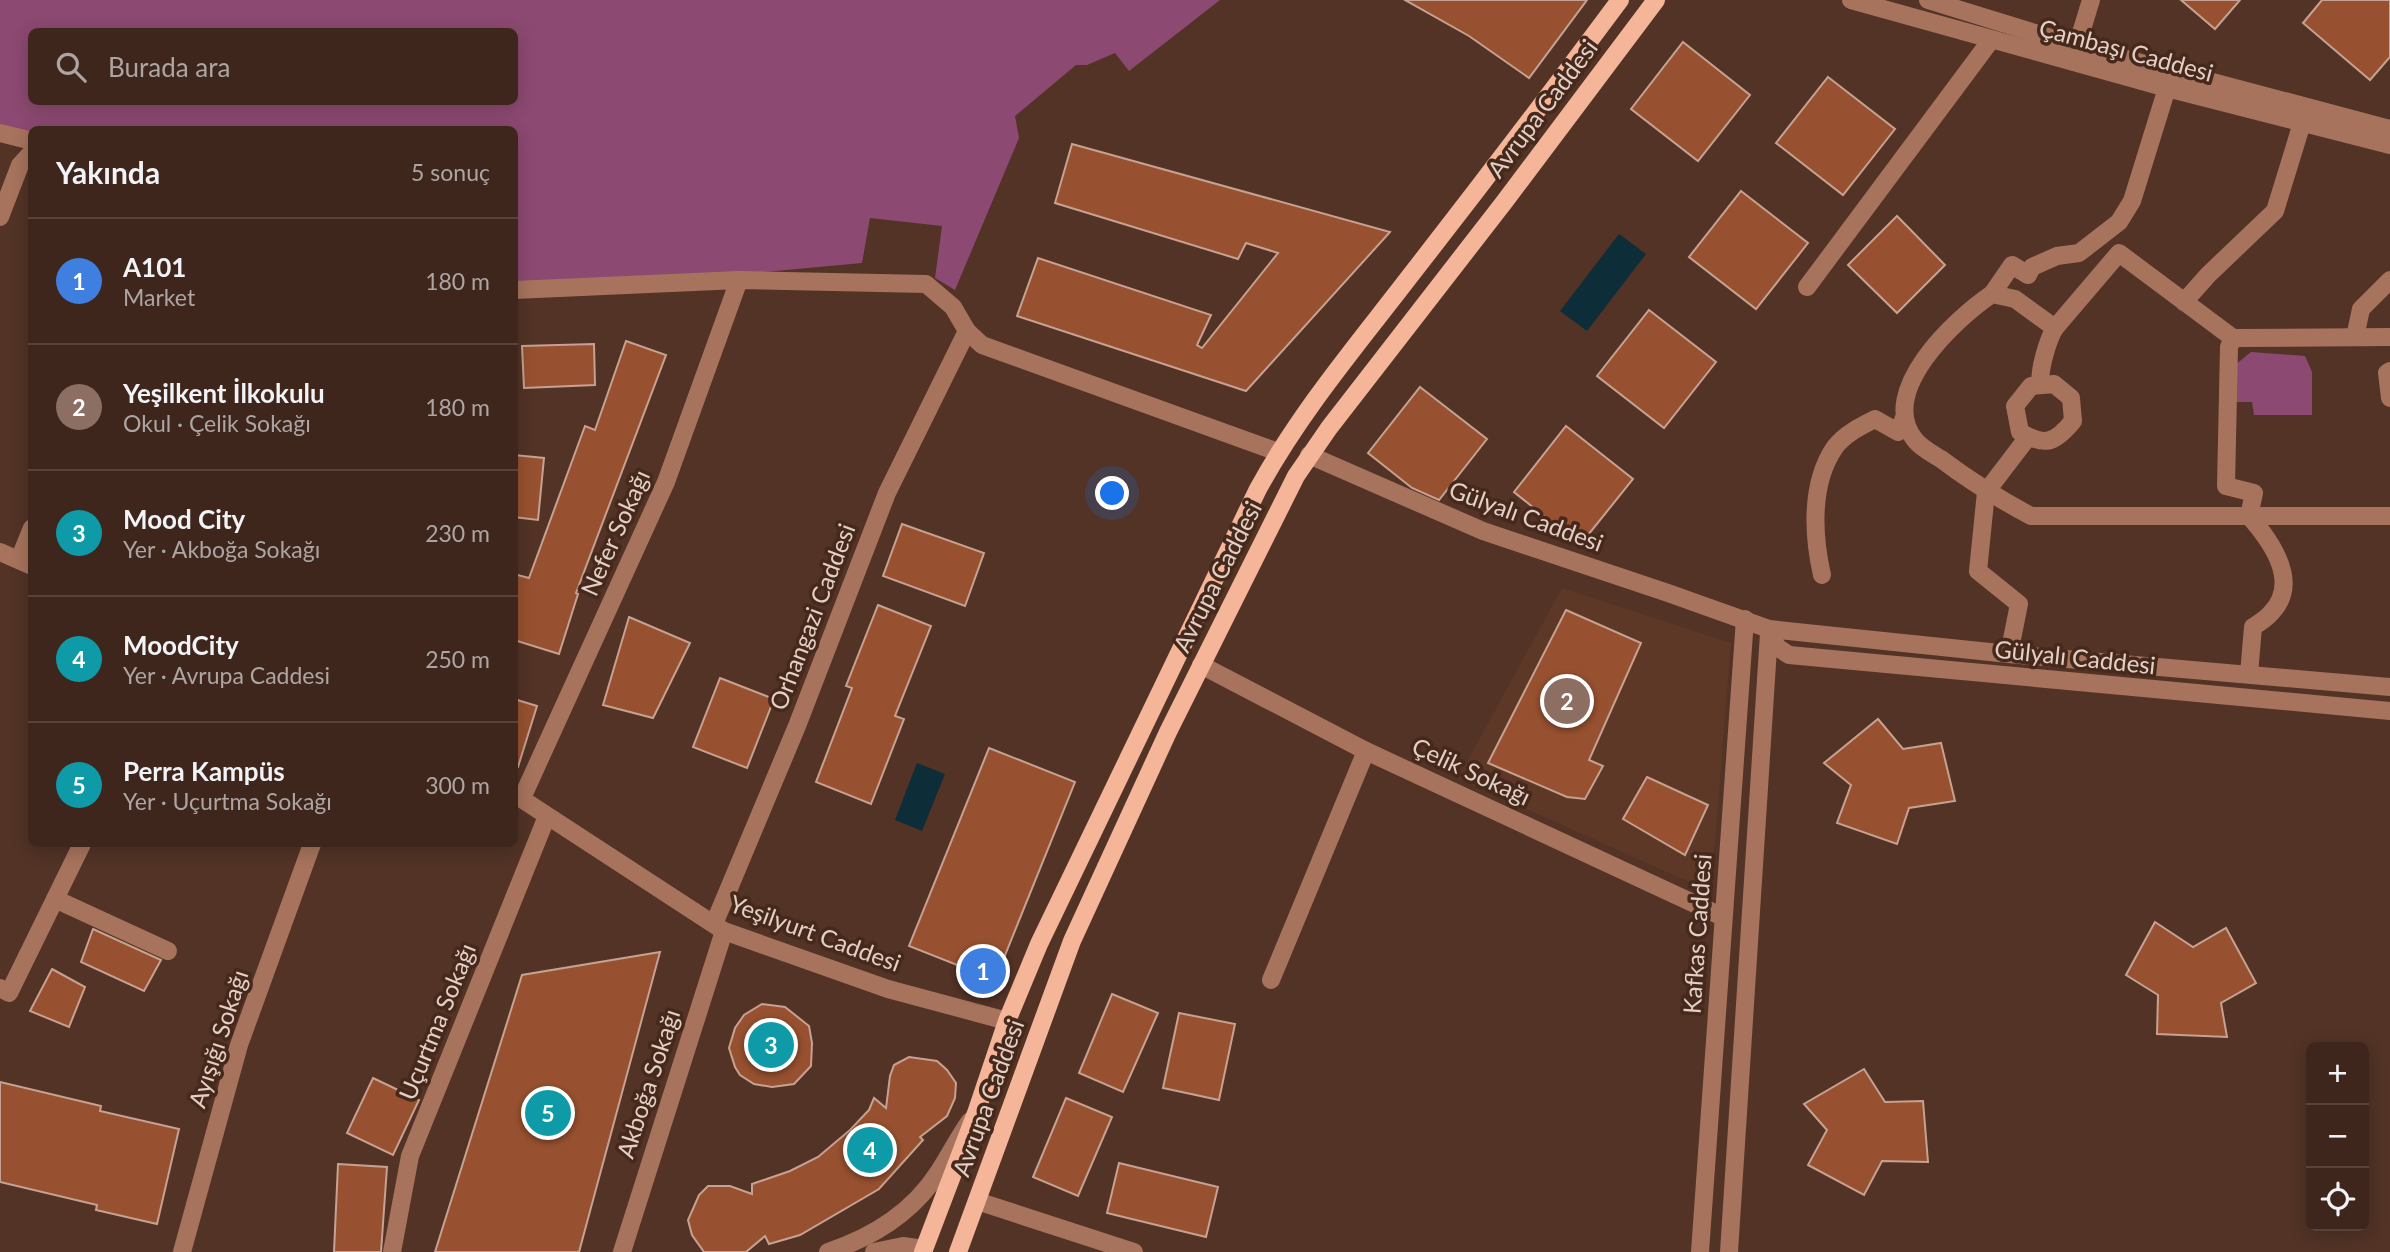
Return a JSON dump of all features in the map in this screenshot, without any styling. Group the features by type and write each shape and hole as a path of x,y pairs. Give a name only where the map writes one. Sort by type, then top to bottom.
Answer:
{"main road":[{"name":"Avrupa Caddesi","path":"926,1251 1007,1021 1039,944 1278,452 1310,406 1499,163 1620,0"},
{"name":"Avrupa Caddesi","path":"958,1252 1072,941 1201,665 1282,503 1309,456 1656,0"}],"street":[{"name":"Çambaşı Caddesi","path":"1851,0 2167,88 2390,145"},
{"name":"Çambaşı Caddesi","path":"1928,0 2077,46 2390,129"},
{"path":"2077,46 2091,0"},
{"path":"1807,288 1991,40"},
{"path":"1822,575 1815,544 1817,501 1822,470 1836,446 1855,429 1875,419 1898,432 1904,418 1904,397 1923,360 1970,309 1992,294 2012,265 2028,275 2032,267 2057,256 2079,253 2119,222 2132,201 2167,88"},
{"path":"2184,302 2208,275 2275,211 2302,122"},
{"path":"0,133 28,140"},
{"path":"0,217 20,165 28,156"},
{"path":"2041,385 2039,376 2042,363 2055,328 2119,253 2233,338 2390,337"},
{"path":"518,290 739,280 926,284 953,307 967,331 982,345 1278,452"},
{"name":"Nefer Sokağı","path":"518,796 666,482 739,280"},
{"path":"2355,337 2361,309 2390,280"},
{"path":"1992,294 2015,299 2055,328"},
{"name":"Orhangazi Caddesi","path":"719,928 887,493 967,331"},
{"path":"2233,338 2229,347 2226,486 2254,493 2249,516 2276,552 2283,570 2281,595 2277,604 2272,612 2253,627 2249,674"},
{"path":"2390,371 2387,373 2390,398"},
{"path":"2054,384 2071,398 2073,421 2059,438 2042,442 2028,437 2020,432 2015,406 2031,386 2054,384"},
{"path":"1904,418 1915,441 1986,492 2031,516 2390,516"},
{"path":"2009,654 2019,604 1978,571 1986,492 2028,437"},
{"name":"Gülyalı Caddesi","path":"1309,456 1483,531 1769,629 2009,654 2390,687"},
{"path":"0,552 25,563"},
{"name":"Kafkas Caddesi","path":"1700,1252 1745,619"},
{"name":"Gülyalı Caddesi","path":"1769,629 1777,647 1789,655 2390,711"},
{"name":"Kafkas Caddesi","path":"1729,1252 1769,629"},
{"name":"Çelik Sokağı","path":"1201,665 1366,751 1723,917"},
{"path":"1271,980 1366,751"},
{"name":"Yeşilyurt Caddesi","path":"518,796 719,928 888,989 1007,1021"},
{"name":"Uçurtma Sokağı","path":"392,1252 410,1156 547,816"},
{"path":"0,988 9,993 81,847"},
{"name":"Ayışığı Sokağı","path":"182,1252 239,1045 311,847"},
{"path":"55,899 168,951"},
{"name":"Akboğa Sokağı","path":"622,1252 719,928"},
{"path":"828,1252 881,1229 906,1211 924,1193 953,1144 976,1113"},
{"path":"977,1201 1134,1252"},
{"path":"874,1252 903,1246 926,1251"}],"shaded area":[{"path":"0,0 1220,0 1129,71 1115,53 1087,65 1076,65 1015,116 1019,138 955,290 935,278 942,226 870,218 862,263 743,274 518,282 518,126 28,126 28,133 0,124"},
{"path":"2251,352 2305,356 2312,372 2312,415 2254,415 2252,402 2232,402 2235,365"},
{"path":"1562,588 1731,643 1711,892 1458,778"}],"water":[{"path":"1619,234 1646,254 1587,331 1560,311"},
{"path":"917,763 945,774 922,831 895,820"}],"building":[{"path":"1405,0 1587,0 1529,78 1469,36"},
{"path":"2181,0 2240,0 2215,29"},
{"path":"2322,0 2390,0 2390,57 2370,80 2303,23"},
{"path":"1683,42 1750,95 1698,161 1631,109"},
{"path":"1828,77 1895,129 1843,195 1776,143"},
{"path":"1072,144 1390,232 1246,391 1017,316 1038,258 1211,315 1197,345 1202,348 1278,253 1246,243 1238,259 1055,203"},
{"path":"1741,191 1808,243 1756,309 1689,257"},
{"path":"1897,216 1945,265 1897,313 1848,265"},
{"path":"1649,310 1716,362 1664,428 1597,376"},
{"path":"626,341 666,355 576,593 578,594 559,654 518,641 518,575 529,578 585,426 595,430"},
{"path":"594,344 595,385 524,388 522,346"},
{"path":"1420,387 1487,439 1439,500 1412,488 1368,453"},
{"path":"1566,426 1633,479 1580,545 1514,492"},
{"path":"518,455 544,458 538,520 518,518"},
{"path":"902,524 984,553 965,606 883,576"},
{"path":"878,605 931,626 895,716 904,719 871,804 816,782 852,688 846,686"},
{"path":"1566,610 1641,643 1589,760 1603,766 1585,799 1567,797 1488,763"},
{"path":"629,617 690,643 653,718 603,705"},
{"path":"720,678 774,699 747,768 693,747"},
{"path":"518,700 537,706 518,767"},
{"path":"1878,719 1903,749 1941,743 1955,801 1909,808 1897,844 1837,823 1851,785 1824,763"},
{"path":"989,748 1075,782 995,980 909,946"},
{"path":"1647,777 1708,805 1685,855 1623,819"},
{"path":"2155,922 2193,947 2226,928 2256,983 2221,1003 2227,1037 2157,1034 2158,995 2126,975"},
{"path":"93,929 161,960 144,991 81,962"},
{"path":"660,952 579,1252 435,1252 522,975"},
{"path":"52,969 85,987 69,1027 30,1011"},
{"path":"1112,994 1158,1013 1123,1092 1079,1073"},
{"path":"762,1004 785,1007 809,1026 812,1043 811,1066 794,1084 772,1087 754,1084 740,1075 735,1067 729,1048 735,1028 744,1015"},
{"path":"1179,1013 1235,1024 1219,1100 1163,1088"},
{"path":"909,1057 937,1061 956,1083 955,1098 947,1116 920,1137 923,1140 879,1189 800,1235 769,1244 765,1236 746,1252 704,1252 692,1235 688,1220 699,1195 708,1186 730,1186 752,1194 752,1184 790,1171 818,1157 869,1110 874,1098 886,1108 894,1065"},
{"path":"1864,1069 1885,1102 1923,1101 1928,1162 1882,1161 1864,1195 1808,1165 1827,1130 1804,1104"},
{"path":"373,1078 419,1100 393,1155 347,1133"},
{"path":"0,1082 101,1106 100,1111 179,1129 157,1224 96,1210 97,1205 0,1182"},
{"path":"1066,1098 1112,1117 1078,1196 1033,1177"},
{"path":"1119,1163 1218,1187 1206,1237 1107,1213"},
{"path":"338,1164 387,1167 381,1252 334,1252"}],"place":[{"name":"Yeşilkent İlkokulu","path":"1567,701"},
{"name":"A101","path":"983,971"},
{"name":"Mood City","path":"771,1045"},
{"name":"Perra Kampüs","path":"548,1113"},
{"name":"MoodCity","path":"870,1150"}]}
